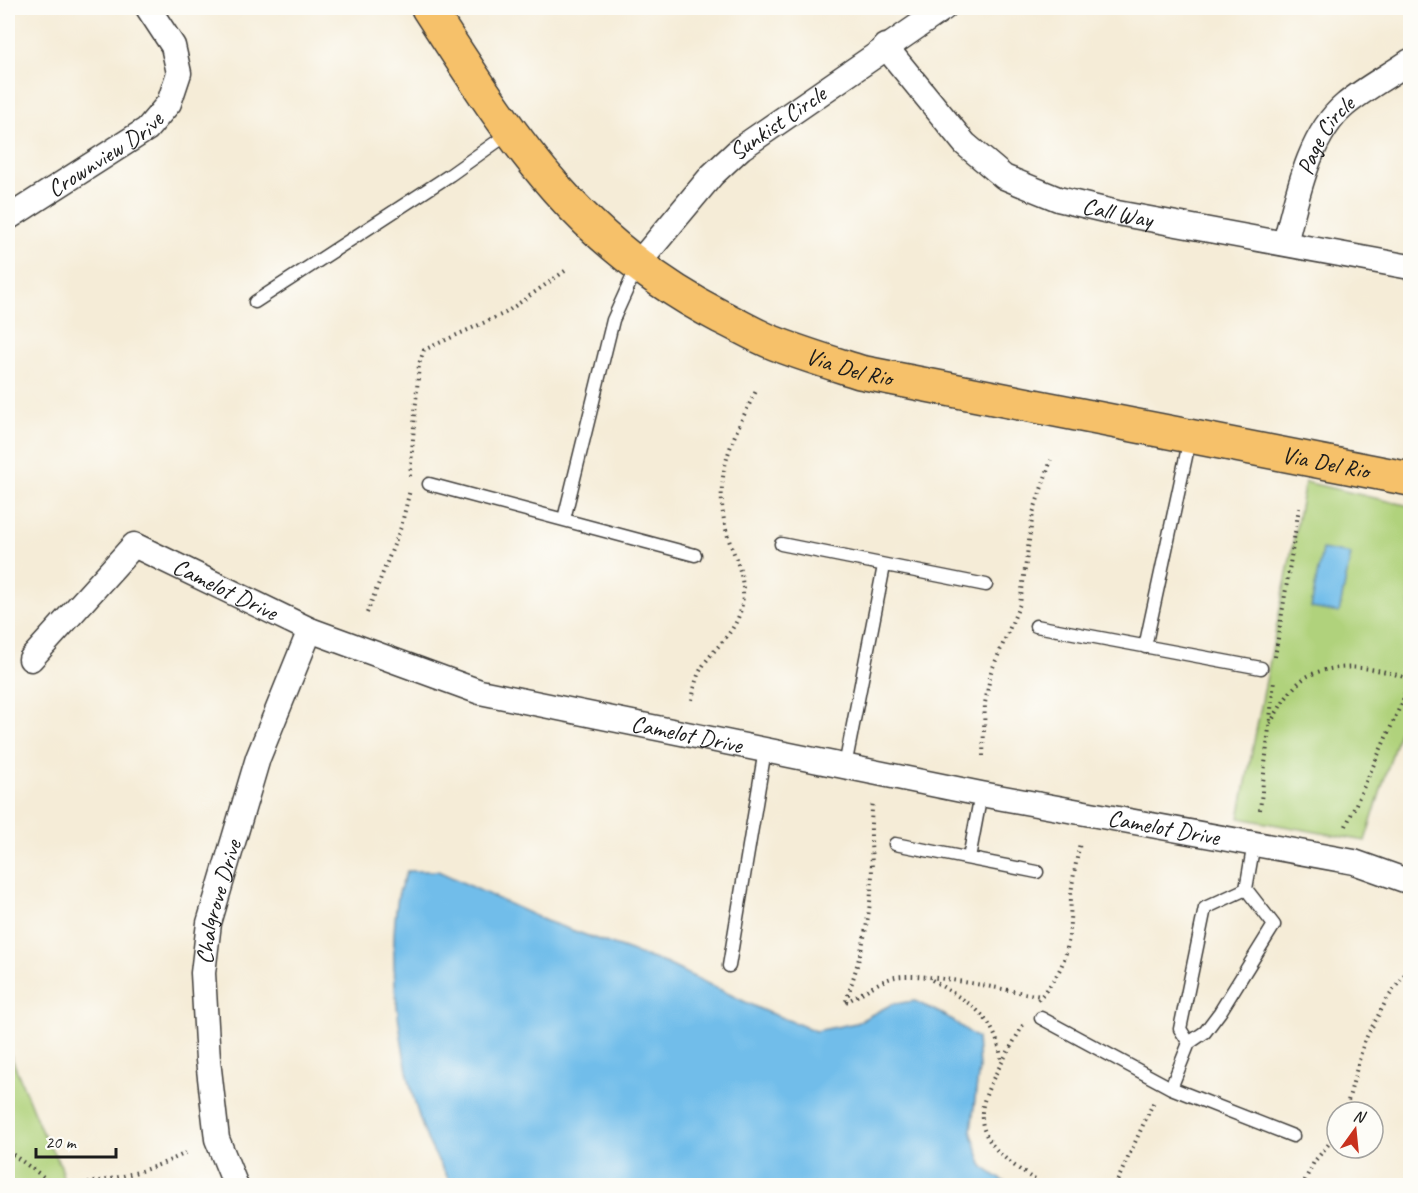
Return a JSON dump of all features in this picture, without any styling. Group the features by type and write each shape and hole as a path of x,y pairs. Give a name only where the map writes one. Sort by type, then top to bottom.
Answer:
{"main road":[{"name":"Via Del Rio","path":"428,8 511,132 566,202 637,265 682,296 772,343 860,372 1410,479"}],"street":[{"name":"Crownview Drive","path":"8,218 147,129 169,103 179,73 173,46 148,8"},
{"name":"Sunkist Circle","path":"637,265 712,175 741,148 885,46 944,8"},
{"name":"Call Way","path":"885,46 965,144 1004,177 1058,199 1107,211 1410,267"},
{"name":"Page Circle","path":"1285,243 1304,170 1322,135 1344,106 1410,61"},
{"name":"Camelot Drive","path":"31,659 134,545 309,630 480,692 981,794 1354,862 1410,882"},
{"name":"Chalgrove Drive","path":"236,1185 217,1138 208,1060 203,973 209,923 258,758 309,630"}],"lane":[{"path":"255,302 450,175 511,132"},
{"path":"564,519 613,320 637,265"},
{"path":"1145,647 1190,436"},
{"path":"429,484 695,555"},
{"path":"781,544 884,567 986,585"},
{"path":"845,766 884,567"},
{"path":"1036,626 1261,668"},
{"path":"729,966 765,750"},
{"path":"969,858 981,794"},
{"path":"1167,1086 1189,1043 1205,1032 1220,1012 1274,925 1246,889 1254,843"},
{"path":"895,844 1037,872"},
{"path":"1189,1043 1180,1029 1204,908 1246,889"},
{"path":"1041,1018 1167,1086 1293,1136"}],"path":[{"path":"367,614 405,512 410,490 419,364 424,350 505,313 565,271"},
{"path":"692,700 699,673 735,627 742,605 744,584 725,524 720,484 729,447 756,391"},
{"path":"983,756 989,681 1020,604 1033,513 1051,460"},
{"path":"1269,723 1297,686 1308,676 1362,668 1384,669 1410,677 1403,700 1346,826"},
{"path":"873,803 870,820 871,892 858,968 846,1002 887,979 899,976 929,978 1041,997"},
{"path":"1348,1100 1364,1042 1387,999 1410,967"},
{"path":"929,978 984,1015 996,1035 1002,1064"},
{"path":"1115,1185 1167,1086"},
{"path":"1301,1185 1314,1162 1325,1149"},
{"path":"8,1151 57,1185 94,1183 156,1167 186,1153"}],"green space":[{"path":"1305,482 1410,506 1410,697 1365,841 1239,818"},
{"path":"8,1049 41,1130 61,1166 64,1185 8,1185"}],"water":[{"path":"1322,549 1351,554 1339,613 1311,608"},
{"path":"407,871 438,871 546,921 667,964 762,1010 816,1031 856,1023 892,1004 915,1001 946,1016 977,1038 979,1068 971,1131 983,1167 1009,1185 452,1185 428,1141 419,1115 404,1054 399,1020 395,987 395,924 399,894"}]}
